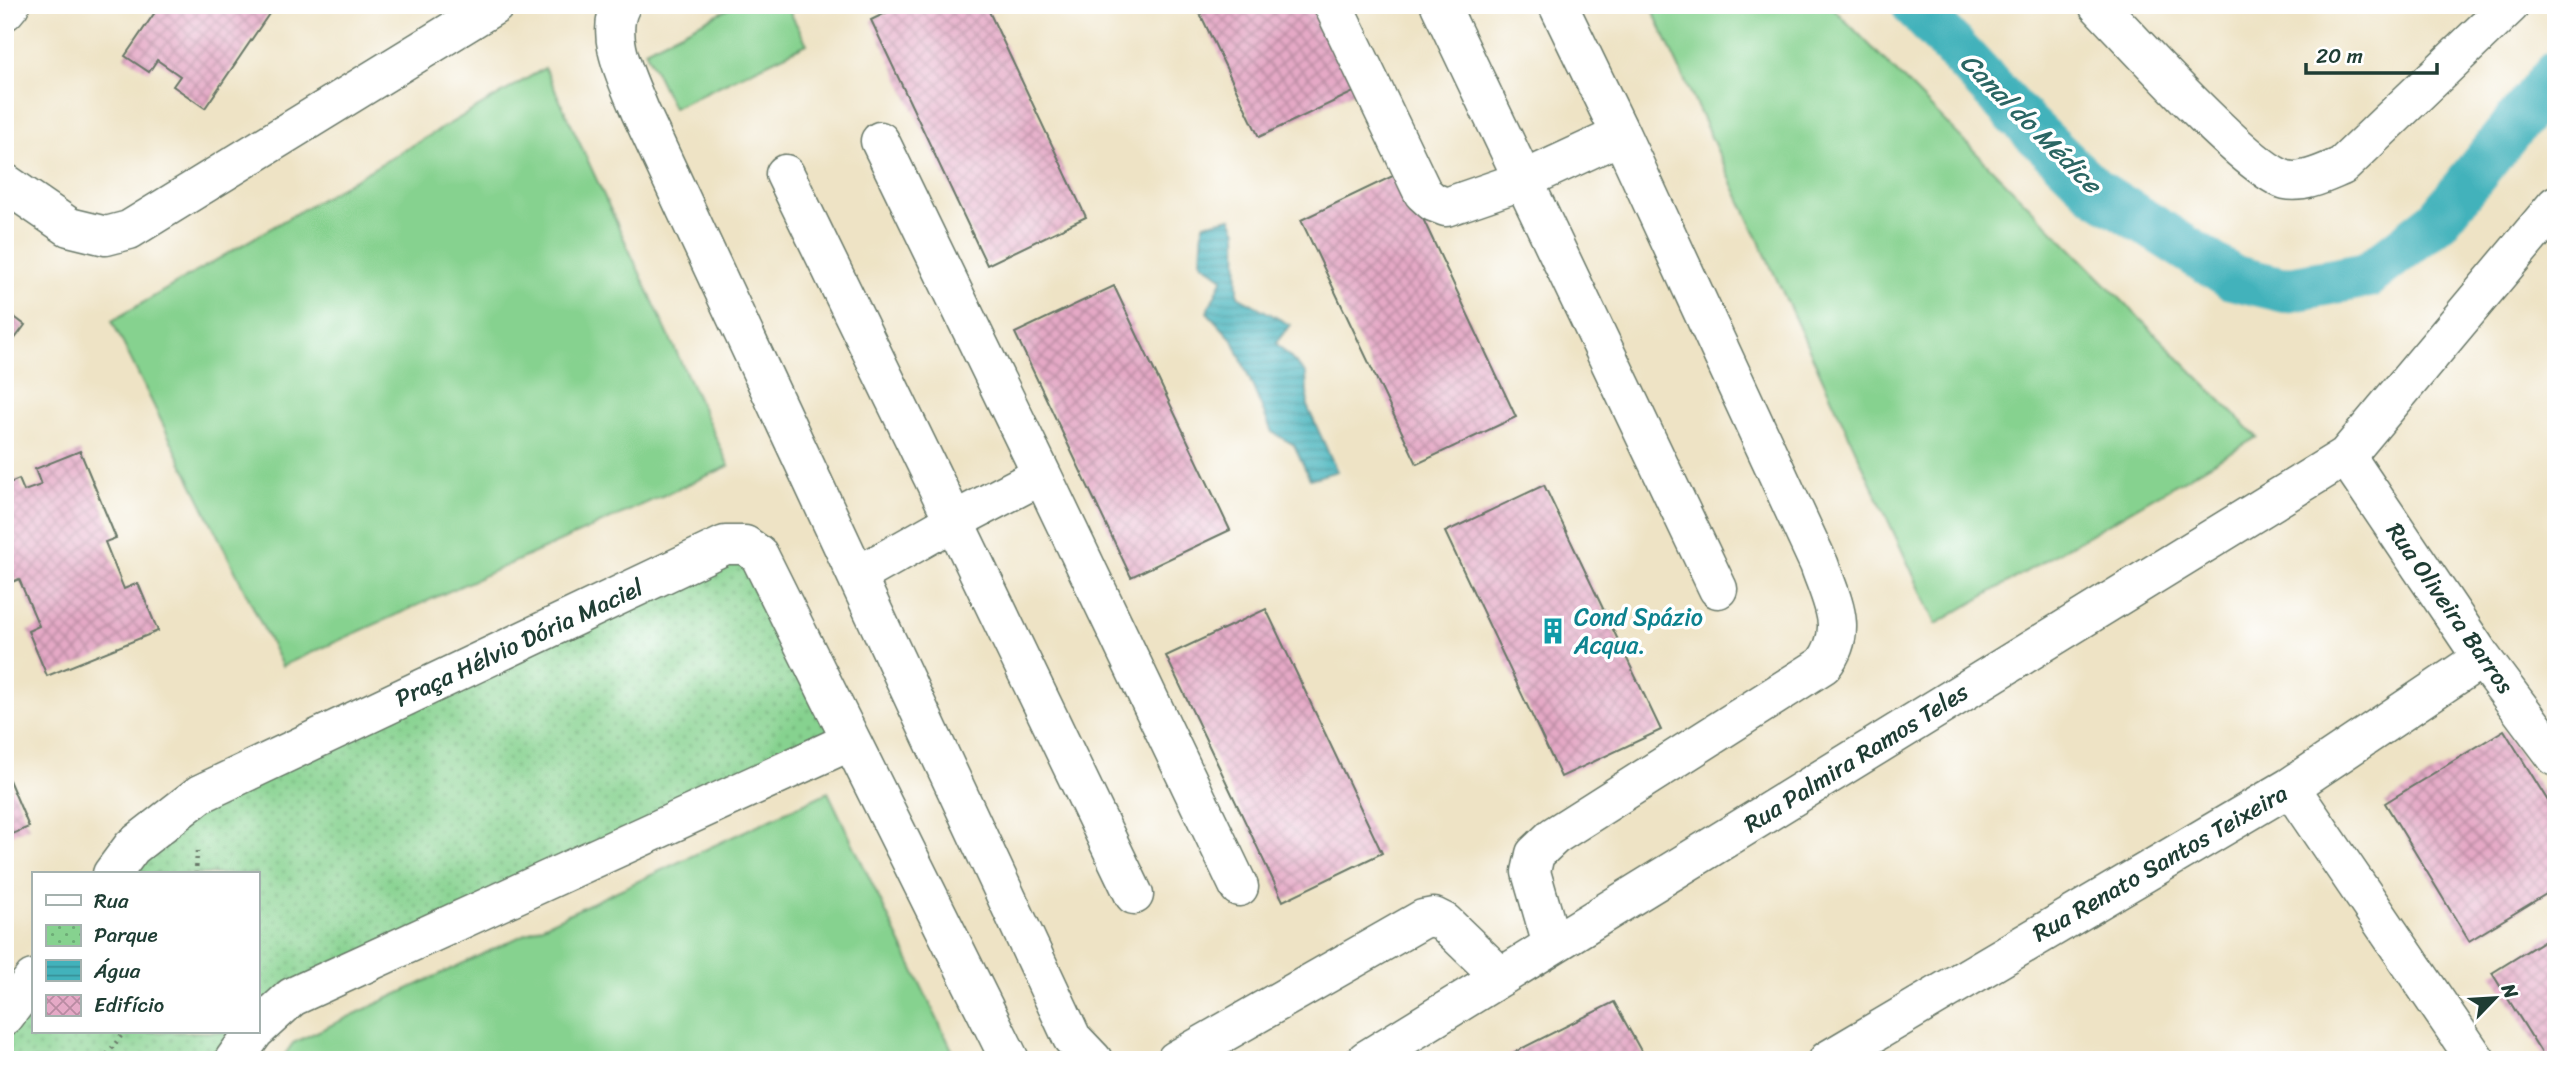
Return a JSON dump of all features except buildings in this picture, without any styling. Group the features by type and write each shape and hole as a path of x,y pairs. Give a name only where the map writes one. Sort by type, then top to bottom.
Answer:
{"street":[{"path":"5,11 9,5"},
{"path":"5,183 69,227 106,236 129,230 495,5"},
{"path":"621,5 615,16 618,51 640,111 1072,1038 1093,1060"},
{"path":"1333,5 1423,193 1433,202 1446,207 1524,180 1621,135"},
{"path":"1440,5 1718,589"},
{"path":"1552,945 1531,872 1535,854 1554,836 1823,665 1836,648 1838,621 1819,564 1558,5"},
{"path":"2098,5 2250,159 2288,181 2310,179 2342,166 2507,6"},
{"path":"880,141 1239,887"},
{"path":"785,174 1134,895"},
{"name":"Rua Palmira Ramos Teles","path":"1366,1060 2346,456 2556,205"},
{"name":"Rua Oliveira Barros","path":"2346,456 2482,658 2556,757"},
{"path":"857,576 1042,475"},
{"name":"Praça Hélvio Dória Maciel","path":"113,872 132,847 200,794 725,545 745,545 759,555 1010,1060"},
{"name":"Rua Renato Santos Teixeira","path":"1829,1058 2290,787 2482,658"},
{"path":"259,1027 292,997 851,741"},
{"name":"Rua Renato Santos Teixeira","path":"2290,787 2476,1060"},
{"path":"1176,1060 1423,919 1434,917 1444,922 1501,977"},
{"path":"5,1016 32,980"},
{"path":"234,1060 253,1034"}],"path":[{"path":"103,1060 122,1034"}],"green space":[{"path":"736,5 786,5 807,44 673,108 645,50"},
{"path":"1650,5 1830,5 2257,437 1936,624"},
{"path":"545,68 729,466 282,666 112,321"},
{"path":"724,558 753,566 839,740 259,1019 259,872 127,872 204,805"},
{"path":"828,792 957,1060 281,1060 293,1043"},
{"path":"32,988 32,1034 248,1034 231,1060 5,1060 5,1021"}],"water":[{"path":"1231,218 1237,231 1238,296 1290,325 1276,343 1306,374 1308,408 1337,471 1310,479 1294,445 1272,432 1233,340 1207,312 1223,278 1201,262 1203,224"}],"waterway":[{"name":"Canal do Médice","path":"1914,5 2016,114 2094,190 2231,277 2285,290 2368,275 2438,220 2556,73"}],"place":[{"name":"Cond Spázio Acqua.","path":"1553,631"}]}
